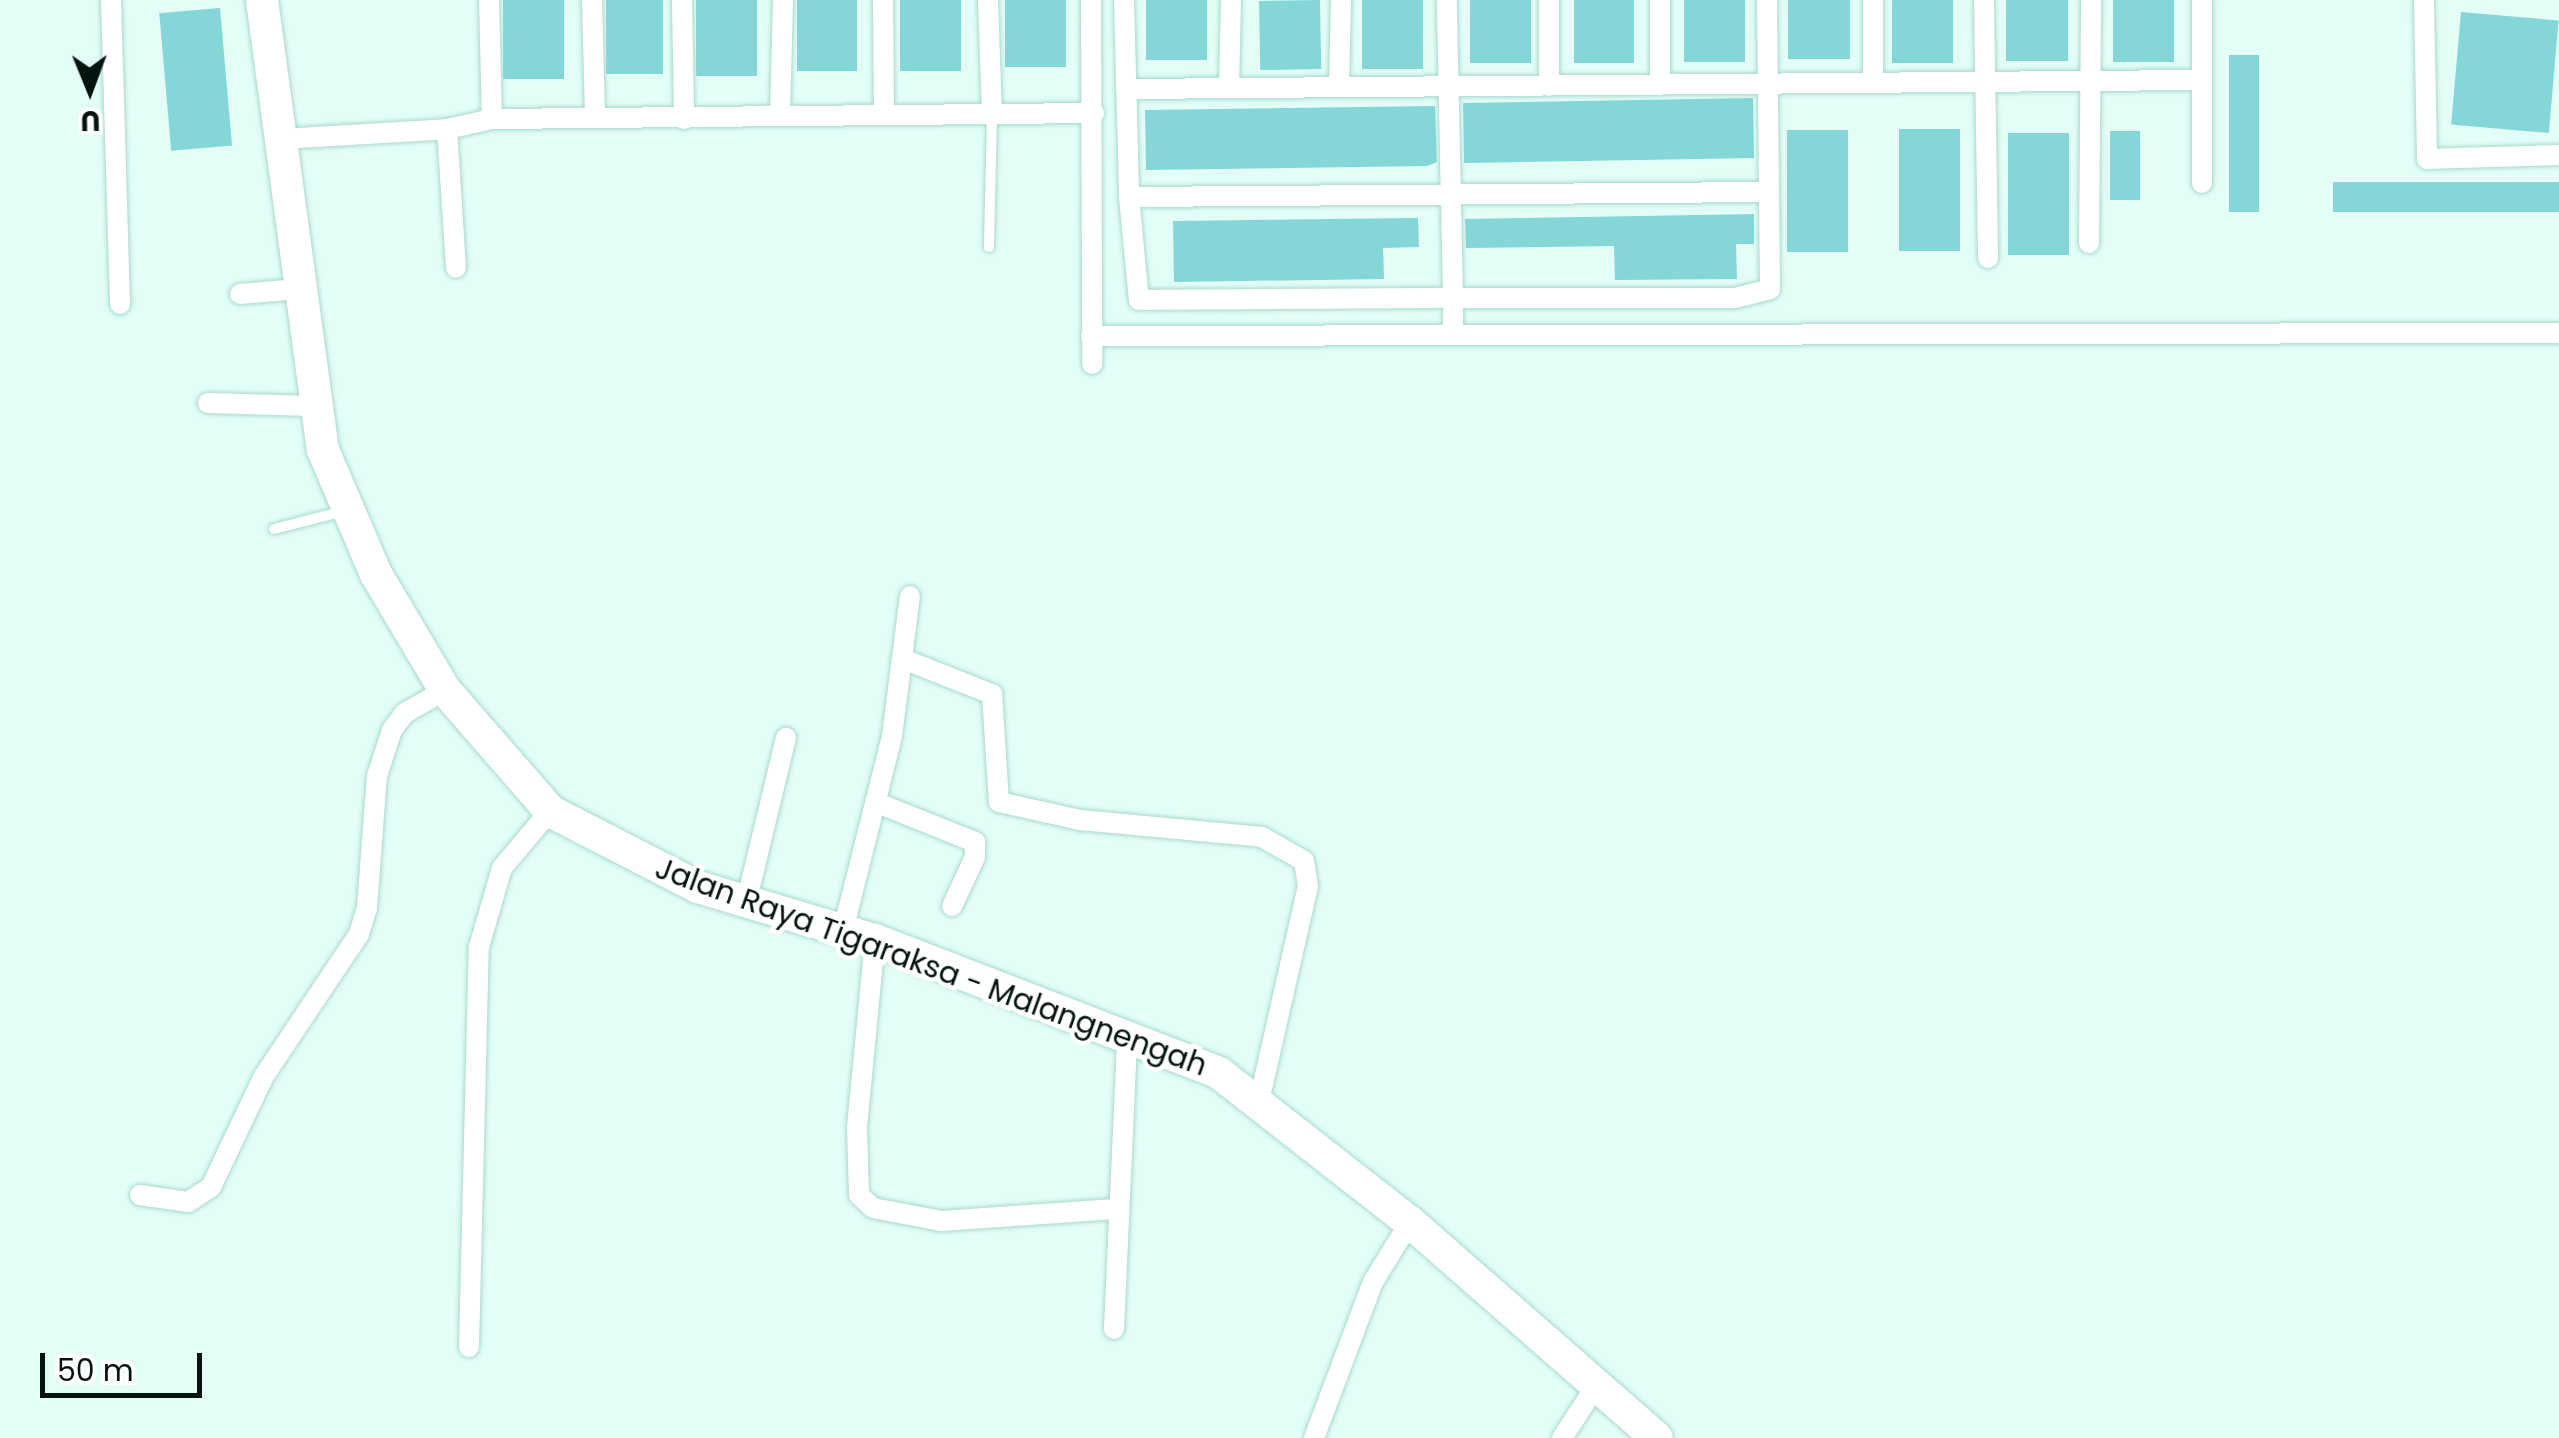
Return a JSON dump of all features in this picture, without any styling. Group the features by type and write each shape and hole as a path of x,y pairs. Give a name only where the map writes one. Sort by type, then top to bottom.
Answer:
{"main road":[{"name":"Jalan Raya Tigaraksa - Malangnengah","path":"262,0 313,406 345,511 445,690 550,811 698,887 874,940 1219,1073 1410,1222 1657,1438"}],"street":[{"path":"110,0 120,304"},
{"path":"489,0 492,119"},
{"path":"592,0 595,118"},
{"path":"682,0 684,119"},
{"path":"780,115 783,0"},
{"path":"883,0 884,112"},
{"path":"988,0 992,116"},
{"path":"1091,0 1092,364"},
{"path":"1124,0 1129,197 1139,300 1758,296 1770,289 1766,0"},
{"path":"1230,88 1231,0"},
{"path":"1339,87 1341,0"},
{"path":"1446,0 1447,194 1453,334"},
{"path":"1549,0 1549,86"},
{"path":"1660,0 1660,85"},
{"path":"1873,0 1873,83"},
{"path":"1984,0 1988,258"},
{"path":"2089,243 2091,0"},
{"path":"2202,0 2202,182"},
{"path":"2424,0 2427,159 2559,156"},
{"path":"1126,89 2201,80"},
{"path":"281,139 447,129 492,119 684,119 884,112 1094,114"},
{"path":"447,129 456,268"},
{"path":"1129,197 1767,192"},
{"path":"240,294 300,289"},
{"path":"1091,336 2559,333"},
{"path":"208,404 313,406"},
{"path":"843,930 875,802 903,659 910,596"},
{"path":"903,659 992,694 999,802 1080,820 1262,837 1304,861 1308,886 1259,1102"},
{"path":"140,1195 188,1202 211,1187 264,1076 359,934 368,908 377,776 392,730 405,713 445,690"},
{"path":"746,904 786,738"},
{"path":"875,802 975,842 975,857 952,906"},
{"path":"469,1347 479,948 502,868 550,811"},
{"path":"874,940 857,1127 859,1195 873,1208 941,1221 1116,1209"},
{"path":"1114,1329 1116,1209 1127,1040"},
{"path":"1314,1438 1373,1282 1410,1222"},
{"path":"1562,1438 1596,1386"}],"lane":[{"path":"988,247 992,116"},
{"path":"274,529 345,511"}],"building":[{"path":"503,0 564,0 564,79 503,79"},
{"path":"606,0 663,0 663,74 606,74"},
{"path":"696,0 757,0 757,76 696,76"},
{"path":"797,0 857,0 857,71 797,71"},
{"path":"900,0 961,0 961,71 900,71"},
{"path":"1005,0 1066,0 1066,67 1005,67"},
{"path":"1146,0 1207,0 1207,60 1146,60"},
{"path":"1320,0 1321,69 1260,70 1259,1"},
{"path":"1362,0 1423,0 1423,69 1362,69"},
{"path":"1470,0 1531,0 1531,63 1470,63"},
{"path":"1574,0 1634,0 1634,63 1574,63"},
{"path":"1684,0 1745,0 1745,62 1684,62"},
{"path":"1788,0 1850,0 1850,59 1788,59"},
{"path":"1892,0 1953,0 1953,63 1892,63"},
{"path":"2006,0 2068,0 2068,61 2006,61"},
{"path":"2113,0 2174,0 2174,62 2113,62"},
{"path":"220,8 232,145 171,151 159,13"},
{"path":"2461,12 2559,21 2549,133 2451,125"},
{"path":"2229,55 2259,55 2259,212 2229,212"},
{"path":"1753,98 1754,158 1464,163 1463,103"},
{"path":"1435,106 1437,162 1427,166 1146,170 1145,110"},
{"path":"1899,129 1960,129 1960,251 1899,251"},
{"path":"1787,130 1848,130 1848,252 1787,252"},
{"path":"2110,131 2140,131 2140,200 2110,200"},
{"path":"2008,133 2069,133 2069,255 2008,255"},
{"path":"2333,182 2559,182 2559,212 2333,212"},
{"path":"1754,214 1754,244 1736,244 1737,279 1615,280 1614,246 1466,248 1465,219"},
{"path":"1418,218 1419,247 1383,248 1384,279 1174,282 1173,221"}]}
